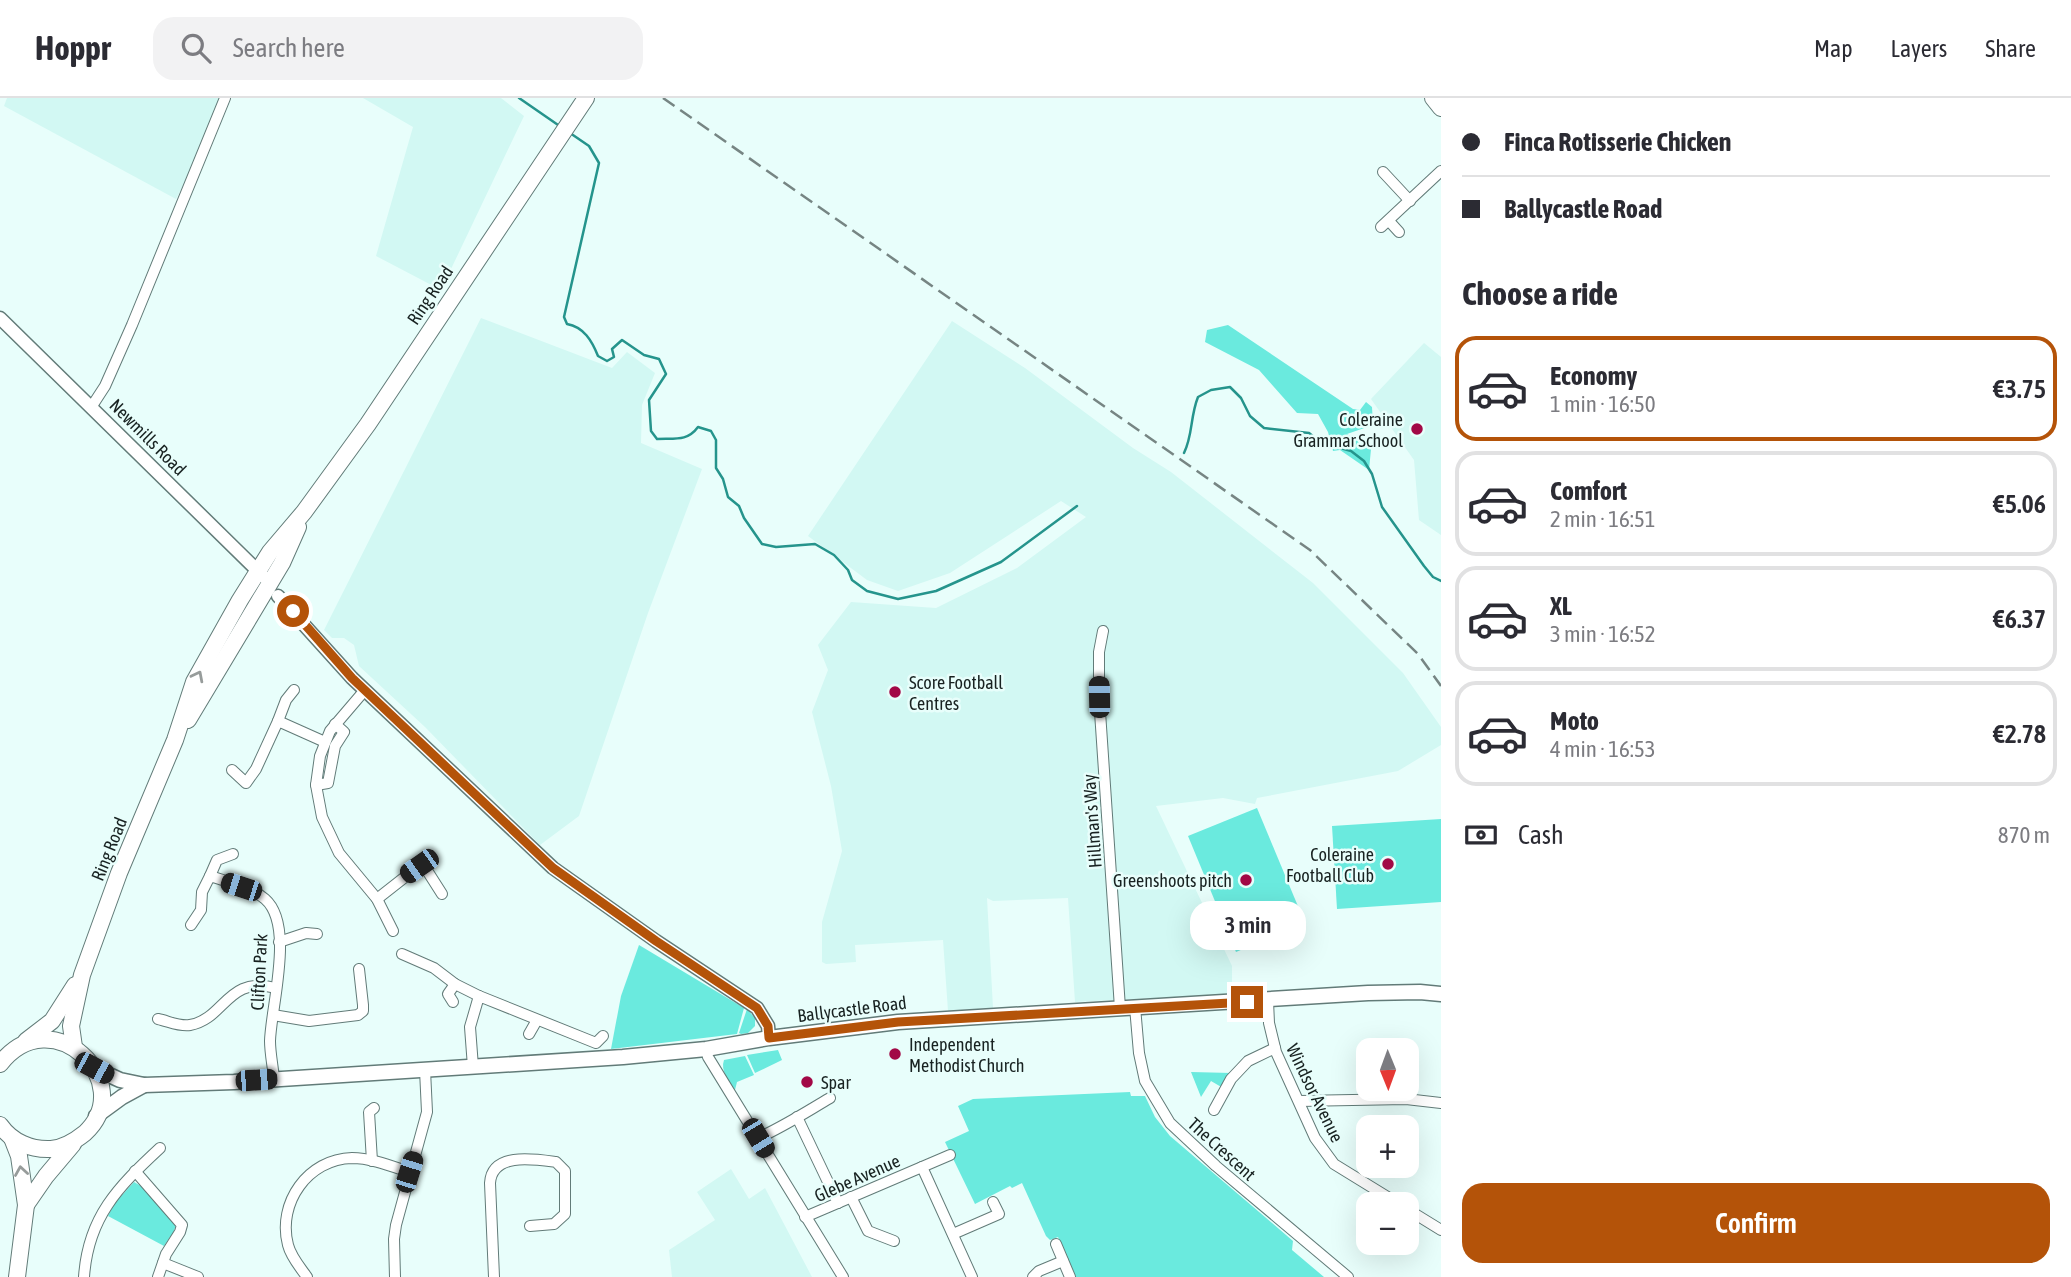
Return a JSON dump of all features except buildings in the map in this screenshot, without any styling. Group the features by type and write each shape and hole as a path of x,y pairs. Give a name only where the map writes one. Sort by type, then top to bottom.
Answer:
{"main road":[{"name":"Ring Road","path":"74,1047 71,1026 82,975 119,873 175,740 194,682 269,583 270,552 304,512 375,413 586,98"},
{"path":"1433,98 1441,108"},
{"name":"Ring Road","path":"0,1064 8,1054 52,1021 82,975"},
{"name":"Ballycastle Road","path":"94,1068 120,1080 144,1086 274,1079 706,1049 769,1038 898,1022 1368,993 1441,994"},
{"path":"22,1044 41,1039 60,1041 74,1047 85,1055 94,1068 100,1087 100,1105 89,1129 46,1176 26,1205"},
{"name":"Ballycastle Road","path":"96,1116 122,1097 144,1086"},
{"path":"4,1130 28,1147 40,1149 59,1148 77,1140"},
{"path":"4,1130 19,1156 26,1205 16,1277"}],"street":[{"path":"92,406 105,386 132,325 225,98"},
{"path":"1382,172 1410,201"},
{"path":"1399,232 1385,224 1441,172"},
{"name":"Newmills Road","path":"0,318 269,583 365,690 553,868 757,1008 768,1026 769,1038"},
{"name":"Hillman's Way","path":"1103,631 1099,652 1099,697 1120,1008"},
{"path":"232,770 246,783 256,769 286,700 294,690"},
{"path":"365,690 335,724 325,742 316,785 322,817 340,853 377,899 393,931"},
{"path":"278,721 325,742"},
{"path":"316,785 328,783 335,746 344,732 335,724"},
{"path":"191,925 201,909 202,892 217,860 233,855"},
{"path":"377,899 419,866 428,872 442,894"},
{"name":"Clifton Park","path":"211,876 264,899 275,914 279,942 270,1043 274,1079"},
{"path":"279,942 306,933 317,934"},
{"path":"402,954 434,968 455,984 479,996 537,1020 596,1043 603,1036"},
{"path":"273,1015 309,1021 358,1015 363,1011 359,969"},
{"path":"453,1002 448,994 455,984"},
{"path":"158,1019 191,1025 209,1015 238,990 257,986 276,988"},
{"path":"473,1067 470,1027 479,996"},
{"name":"Windsor Avenue","path":"1268,1000 1269,1023 1275,1048 1315,1138 1334,1164 1380,1192"},
{"name":"The Crescent","path":"1135,1007 1139,1053 1145,1081 1170,1123 1216,1166 1348,1277"},
{"path":"529,1034 537,1020"},
{"path":"1213,1110 1231,1079 1248,1061 1275,1048"},
{"path":"706,1049 708,1057 843,1277"},
{"path":"395,1277 394,1238 426,1112 425,1070"},
{"path":"758,1138 785,1126 797,1116 830,1098"},
{"path":"1299,1101 1406,1099 1441,1103"},
{"path":"372,1161 369,1112 374,1108"},
{"path":"797,1116 838,1203"},
{"path":"84,1277 88,1247 95,1225 109,1200 160,1148"},
{"name":"Glebe Avenue","path":"805,1217 950,1155"},
{"path":"307,1277 288,1246 286,1221 293,1197 305,1177 324,1164 350,1158 372,1161 409,1172"},
{"path":"494,1277 490,1183 492,1171 500,1164 514,1160 556,1162 565,1171 565,1213 554,1224 530,1226"},
{"name":"Glebe Avenue","path":"922,1167 972,1277"},
{"path":"135,1171 182,1225 158,1277"},
{"path":"851,1197 868,1231 894,1241"},
{"path":"953,1234 999,1214 993,1202"},
{"path":"1419,1216 1441,1230"},
{"path":"1056,1244 1070,1277"},
{"path":"1033,1277 1039,1271 1063,1261"},
{"path":"163,1263 198,1277"}],"shaded area":[{"path":"7,98 229,98 176,199 4,106"},
{"path":"363,98 501,98 524,116 441,290 376,256 413,127"},
{"path":"481,318 612,368 627,352 655,373 642,405 641,443 702,469 648,613 579,816 540,845 425,727 359,666 354,645 344,638 332,638 324,630"},
{"path":"952,321 1025,368 1133,448 1171,472 1313,583 1403,673 1441,727 1441,745 1398,771 1257,798 1255,804 1223,798 1156,806 1232,966 1232,994 1075,1002 1068,898 993,901 987,898 993,1008 948,1011 943,940 855,945 856,962 822,962 822,922 842,851 831,786 812,712 828,670 818,645 851,602 936,608 1017,568 1086,517 1061,501 950,573 898,591 867,580 808,536"},
{"path":"1228,325 1353,409 1360,410 1366,402 1372,407 1373,425 1347,434 1371,449 1369,470 1340,450 1333,451 1328,432 1318,414 1297,413 1259,370 1205,342 1207,330"},
{"name":"Coleraine Grammar School","path":"1424,343 1441,357 1441,535 1419,520 1414,460 1371,399"},
{"name":"Greenshoots pitch","path":"1257,808 1305,923 1236,952 1188,836"},
{"name":"Coleraine Football Club","path":"1441,819 1441,902 1337,909 1332,826"},
{"path":"639,945 744,1008 737,1034 611,1049 621,996"},
{"path":"747,1009 755,1018 755,1026 748,1033 741,1034 739,1033"},
{"path":"778,1050 782,1060 755,1073 747,1055"},
{"path":"745,1056 754,1075 737,1082 735,1090 724,1072 724,1060"},
{"path":"1191,1072 1232,1073 1223,1088 1211,1081 1201,1097"},
{"path":"1130,1092 1131,1096 1145,1096 1155,1117 1170,1136 1293,1241 1292,1250 1324,1277 1076,1277 1058,1237 1050,1240 1046,1236 1022,1183 1012,1188 1010,1186 975,1204 945,1142 969,1131 958,1106 973,1099"},
{"path":"731,1169 749,1199 765,1188 812,1277 672,1277 669,1250 715,1220 697,1192"},
{"path":"134,1182 141,1186 144,1184 176,1224 172,1238 170,1237 164,1246 108,1216 114,1204"}],"waterway":[{"path":"519,98 561,127"},
{"path":"570,133 589,146 599,163 564,317 567,324 583,331 598,356 607,361 614,357 612,349 622,340 644,355 659,359 666,374 649,400 651,431 657,439 685,437 698,427 711,431 716,440 716,468 723,479 728,497 739,506 762,544 776,547 815,544 834,555 848,570 852,580 867,591 898,599 936,591 1001,562 1077,506"},
{"path":"1184,453 1198,397 1211,390 1230,387 1241,398 1250,416 1264,428 1309,433 1326,447 1351,451 1364,461 1372,474 1382,507 1424,566 1433,577 1441,581"}],"railway":[{"path":"663,98 1310,550 1418,654 1441,686"}],"place":[{"name":"Coleraine Grammar School","path":"1417,429"},
{"name":"Score Football Centres","path":"895,692"},
{"name":"Coleraine Football Club","path":"1388,864"},
{"name":"Greenshoots pitch","path":"1246,880"},
{"name":"Independent Methodist Church","path":"895,1054"},
{"name":"Spar","path":"807,1082"}],"route":[{"path":"293,611 352,678 553,868 757,1008 768,1026 769,1038 898,1022 1247,1002"}]}
